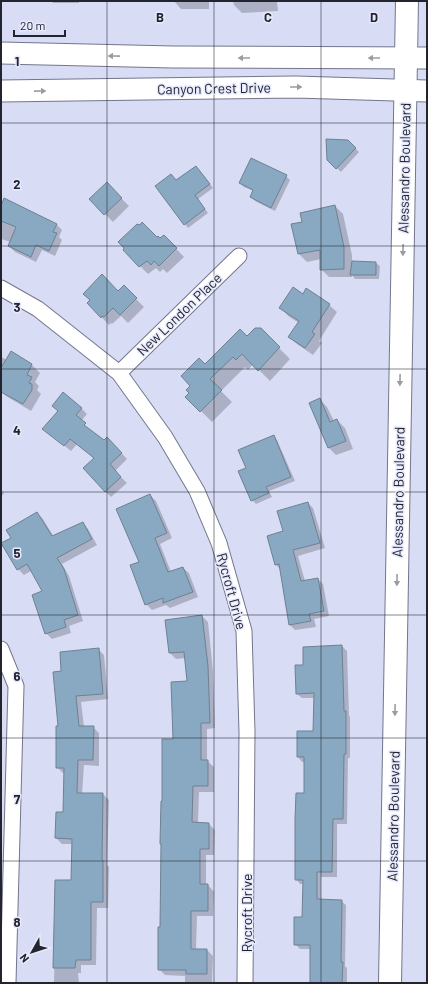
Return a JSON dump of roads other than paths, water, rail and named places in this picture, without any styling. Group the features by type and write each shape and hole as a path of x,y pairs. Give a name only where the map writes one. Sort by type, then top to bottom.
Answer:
{"main road":[{"name":"Alessandro Boulevard","path":"390,983 405,90 417,58 407,1"},
{"name":"Canyon Crest Drive","path":"1,53 173,57 417,58"},
{"name":"Canyon Crest Drive","path":"1,92 296,87 427,91"}],"street":[{"name":"New London Place","path":"119,373 239,256"},
{"name":"Rycroft Drive","path":"1,288 38,309 119,373 165,437 197,491 219,543 244,631 247,732 245,983"},
{"path":"1,648 16,686 8,983"}]}
